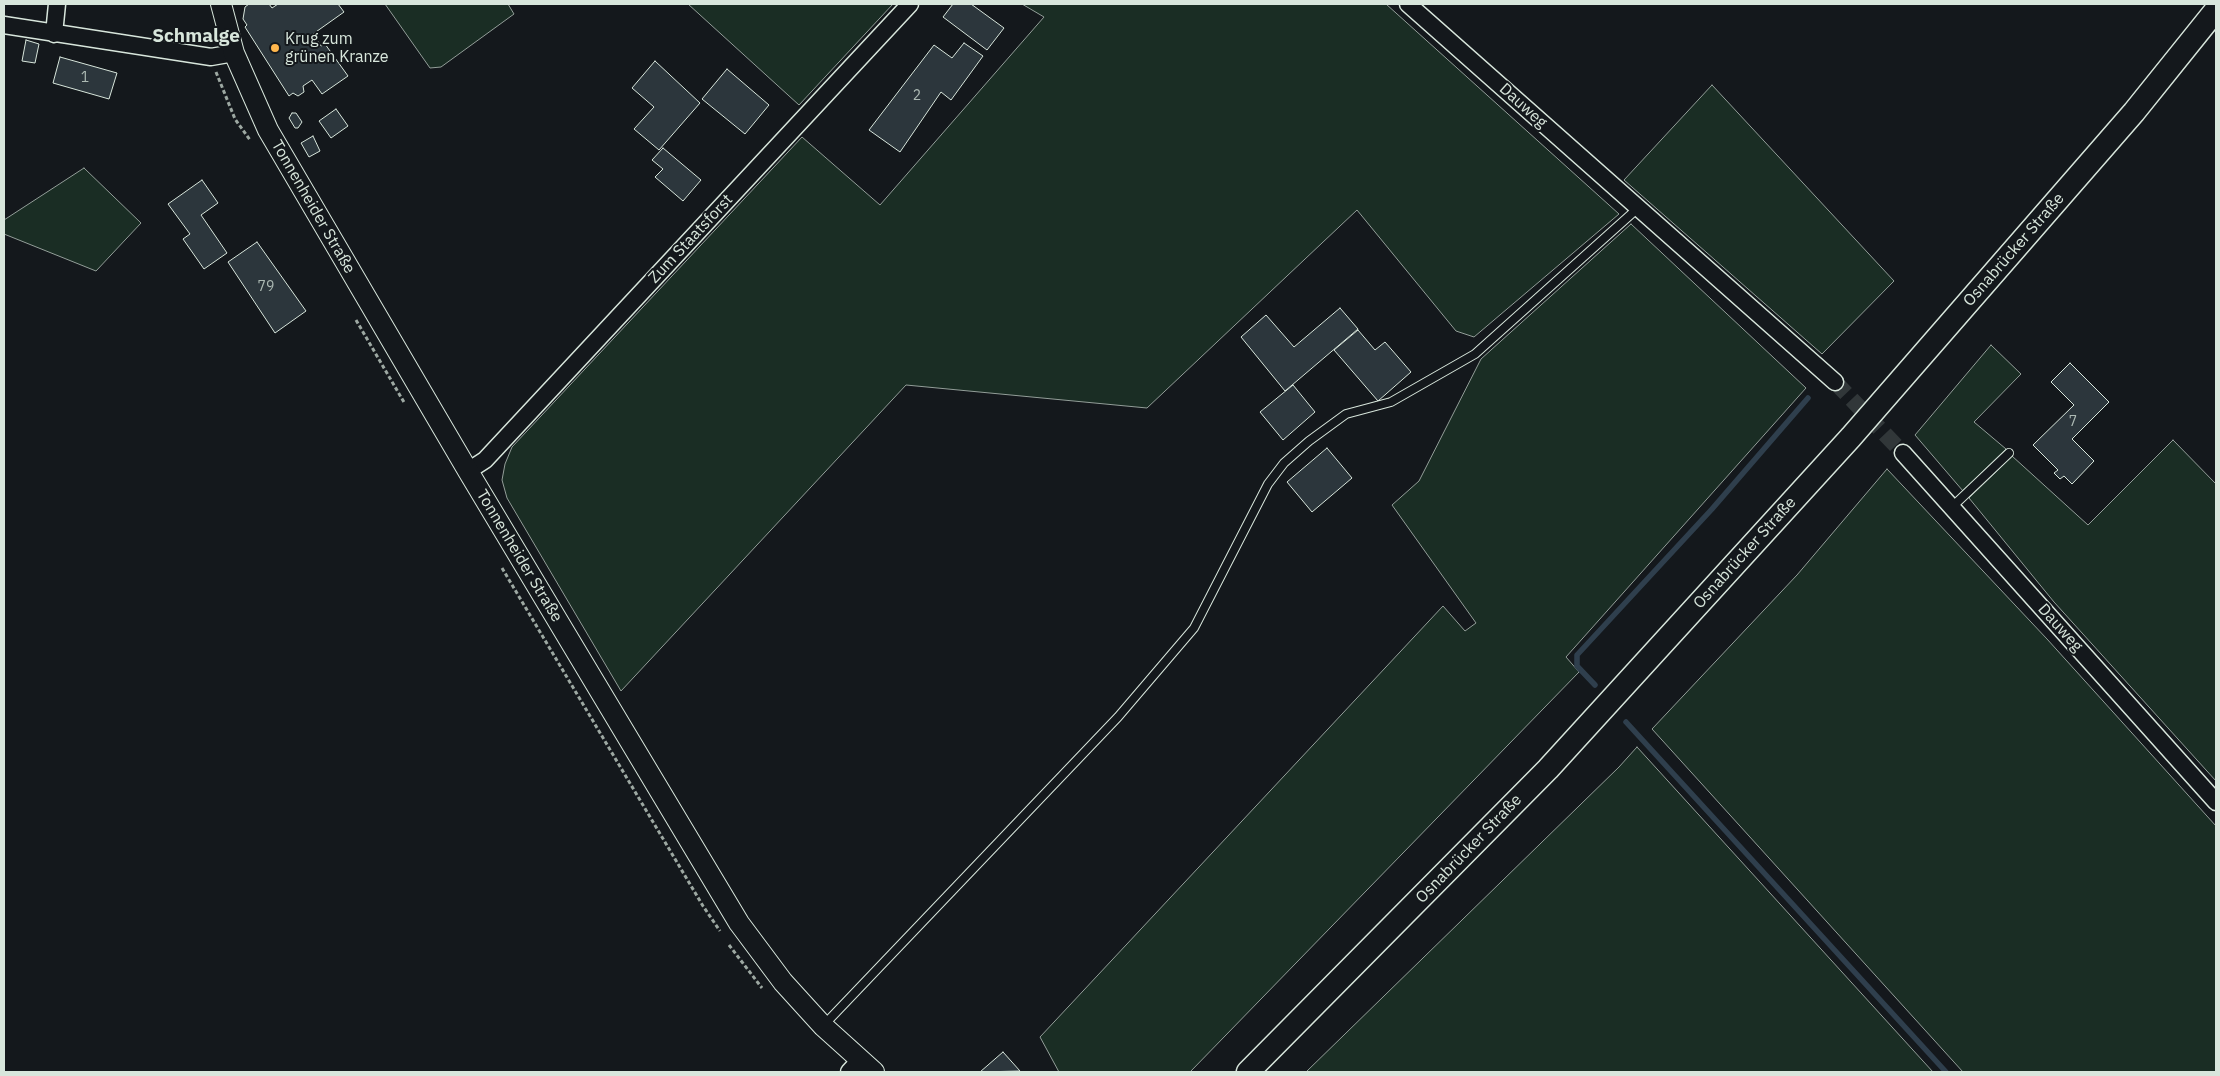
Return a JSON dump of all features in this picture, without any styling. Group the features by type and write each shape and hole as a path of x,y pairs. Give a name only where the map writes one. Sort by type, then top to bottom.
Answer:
{"main road":[{"name":"Osnabrücker Straße","path":"1248,1072 1548,769 1851,437 2127,119 2216,10"}],"street":[{"path":"54,34 57,4"},
{"name":"Tonnenheider Straße","path":"221,4 234,53 268,130 468,472 739,923 783,982 861,1068"},
{"name":"Zum Staatsforst","path":"468,472 486,460 910,4"},
{"name":"Dauweg","path":"1408,4 1835,382"},
{"path":"4,25 211,56 234,53"},
{"name":"Dauweg","path":"1903,453 2216,802"}],"lane":[{"path":"823,1026 1118,717 1194,628 1268,484 1284,463 1309,441 1346,414 1390,402 1475,354 1638,208"},
{"path":"1952,507 2009,453"}],"green space":[{"path":"385,4 508,4 514,14 441,67 430,68"},
{"path":"688,4 893,4 799,105"},
{"path":"1022,4 1386,4 1619,214 1474,337 1456,331 1357,210 1147,408 906,385 621,691 507,498 502,480 505,464 512,447 802,137 880,205 1044,17"},
{"path":"1712,85 1894,281 1822,354 1624,180"},
{"path":"84,168 141,223 96,271 4,234 4,220"},
{"path":"1631,224 1806,388 1566,657 1579,672 1190,1072 1059,1072 1040,1037 1443,606 1465,631 1476,623 1392,505 1419,481 1481,359"},
{"path":"1991,345 2021,374 1974,422 2006,449 1963,491 1915,435"},
{"path":"2173,440 2216,484 2216,781 2054,602 1969,498 2012,456 2088,525"},
{"path":"1887,469 2047,639 2216,826 2216,1072 1963,1072 1652,729 1797,575"},
{"path":"1637,747 1933,1072 1306,1072 1619,767"}],"building":[{"path":"249,4 269,4 272,8 278,4 338,4 344,12 313,34 321,46 325,44 348,76 322,94 312,80 303,86 304,92 298,96 293,93 289,96 245,27 247,25 243,19 245,7"},
{"path":"953,4 971,4 1004,28 987,50 943,17"},
{"path":"26,40 39,44 35,63 22,61"},
{"path":"964,43 983,56 951,100 941,92 900,152 869,130 934,45 952,58"},
{"path":"60,57 117,73 109,99 53,83"},
{"path":"655,61 700,103 659,150 634,129 654,107 632,88"},
{"path":"727,69 769,105 745,134 702,99"},
{"path":"336,109 348,126 331,138 319,121"},
{"path":"292,113 296,113 302,122 298,128 295,128 289,118"},
{"path":"313,136 320,151 309,157 301,143"},
{"path":"663,148 701,180 683,201 655,177 663,169 652,160"},
{"path":"202,180 218,203 201,215 227,253 204,269 183,239 190,234 168,204"},
{"path":"257,242 306,311 275,333 228,262"},
{"path":"1340,308 1358,329 1285,391 1241,337 1266,315 1294,347"},
{"path":"1358,330 1375,350 1385,342 1411,372 1378,401 1334,350"},
{"path":"2070,363 2109,402 2072,439 2094,461 2072,484 2064,476 2060,479 2054,473 2058,470 2033,445 2074,405 2051,382"},
{"path":"1293,385 1315,412 1283,440 1260,412"},
{"path":"1327,448 1352,478 1312,512 1287,482"},
{"path":"1003,1052 1020,1071 980,1072"}],"waterway":[{"path":"1595,685 1577,666 1577,655 1712,509 1808,398"},
{"path":"1626,722 1946,1072"}],"tunnel":[{"path":"1835,382 1903,453"}],"place":[{"name":"Krug zum grünen Kranze","path":"275,48"}],"district":[{"name":"Schmalge","path":"196,37"}]}
